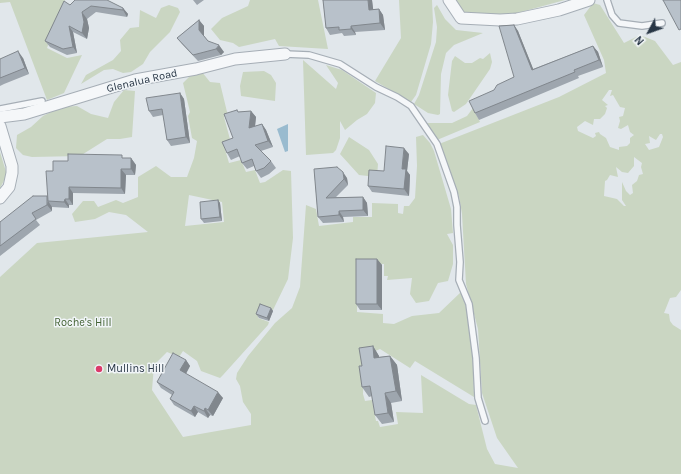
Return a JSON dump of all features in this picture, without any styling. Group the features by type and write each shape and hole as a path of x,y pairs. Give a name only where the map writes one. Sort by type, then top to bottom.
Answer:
{"street":[{"path":"449,0 461,18 500,20 517,19 558,10 589,0"},
{"name":"Glenalua Road","path":"0,117 24,114 135,80 196,69 235,59 285,54"},
{"path":"0,126 12,173 9,187 0,198"}],"lane":[{"path":"607,0 612,15 620,23 642,26 662,23"},
{"path":"285,54 309,55 340,64 376,87 397,97 411,106 437,144 454,192 457,207 460,262 459,280 469,304 476,358 478,398 485,421"},
{"path":"0,109 42,101"}],"green space":[{"path":"0,0 65,0 47,48 67,58 82,55 64,93 47,100 10,2 0,3"},
{"path":"250,0 318,0 328,49 279,46 275,39 239,47 233,43 220,40 211,29 222,18 248,6"},
{"path":"399,0 432,0 433,22 431,44 416,95 411,102 375,81 401,38"},
{"path":"454,0 565,0 510,15 466,15"},
{"name":"Roche's Hill","path":"593,3 600,5 624,43 640,35 655,41 673,65 681,62 681,290 676,297 670,298 664,313 669,314 670,321 673,325 681,330 681,474 0,474 0,277 37,243 148,232 126,215 109,212 95,219 75,222 72,214 83,201 94,201 98,207 116,200 123,203 138,197 138,177 156,166 171,177 187,177 194,158 197,141 192,138 188,116 190,112 183,83 189,77 202,72 210,82 220,83 228,116 224,117 231,143 224,146 229,163 241,160 246,172 255,170 260,183 265,182 283,170 291,171 293,238 288,279 273,310 262,307 258,318 269,322 268,325 220,378 201,371 197,361 183,351 179,357 167,352 154,365 152,390 183,437 251,425 251,414 243,402 240,386 236,379 237,373 248,356 275,323 292,308 300,287 306,205 316,209 319,226 353,222 353,217 372,217 372,203 398,204 398,213 403,214 404,206 409,206 415,198 417,166 416,137 423,135 430,143 434,151 451,209 453,233 447,234 453,245 453,264 448,281 438,283 429,301 416,303 410,294 412,278 387,280 388,276 384,276 384,264 358,264 357,312 383,314 383,323 394,324 412,316 439,313 461,292 469,316 473,350 474,397 415,361 410,368 380,349 364,356 363,394 365,401 372,400 376,421 378,421 380,427 398,424 396,412 423,413 421,375 469,404 476,405 487,449 495,464 518,468 497,438 482,393 478,329 466,284 462,214 459,196 439,144 559,97 606,73 604,60 584,15","holes":["609,90 612,90 610,96 613,95 620,107 625,108 623,116 619,117 620,121 618,128 621,129 628,125 630,132 634,135 630,138 630,143 627,146 619,147 619,150 610,147 606,138 599,132 595,133 596,136 593,138 578,131 577,127 585,121 593,125 594,119 600,119 605,114 607,108 605,106 608,105 602,100","660,134 662,134 663,137 659,147 649,150 645,144 650,143 649,136 656,140","634,157 642,163 641,167 643,174 639,175 637,181 632,185 633,193 630,195 626,191 622,182 622,200 626,206 624,206 617,199 604,196 605,181 610,175 618,177 616,167 622,172 628,173 634,166","189,195 222,202 224,222 185,226"]},
{"path":"169,5 178,8 180,12 170,32 150,52 143,64 131,72 123,73 113,69 104,70 81,84 86,75 113,60 121,51 120,40 130,28 139,27 140,10 156,18 161,8"},
{"path":"437,5 445,19 456,30 483,33 454,45 446,53 441,74 440,114 438,115 428,113 414,104 419,95 436,42 437,27 434,8"},
{"path":"490,53 492,62 490,69 466,104 454,112 452,111 448,95 452,61 455,56 465,63 472,63 480,58 483,59"},
{"path":"303,60 336,89 338,83 326,65 342,70 376,93 375,103 367,114 345,130 340,121 340,138 336,150 333,153 306,155"},
{"path":"264,71 271,75 276,83 275,101 241,96 240,86 243,72"},
{"path":"124,90 135,91 132,137 107,139 80,156 32,157 23,155 16,148 17,135 31,127 43,116 61,107 77,106 91,114 108,118 114,102"},
{"path":"473,108 480,122 437,140 427,123 452,123 467,116"},
{"path":"349,137 369,150 378,164 377,177 359,175 340,154"},
{"path":"0,152 7,175 0,188"}],"water":[{"path":"288,124 288,151 285,152 277,129"}],"building":[{"path":"75,0 107,0 123,8 123,10 91,6 82,12 84,22 82,33 69,26 73,47 63,49 45,41 64,1 70,5"},
{"path":"323,0 368,0 369,10 379,9 380,23 351,26 351,29 339,30 339,27 326,28"},
{"path":"663,0 681,0 681,29 679,30"},
{"path":"199,20 199,30 208,41 219,45 216,49 193,55 177,38"},
{"path":"514,25 532,70 593,46 599,60 574,70 575,72 475,113 469,101 494,90 497,85 514,77 499,26"},
{"path":"18,51 25,68 0,78 0,59"},
{"path":"180,93 186,137 167,140 162,109 149,111 146,98"},
{"path":"237,110 238,112 251,111 249,128 262,124 268,141 255,145 271,161 264,168 256,171 252,159 242,163 237,149 227,153 222,142 233,138 224,114"},
{"path":"386,146 404,148 402,169 406,169 404,189 368,186 369,170 384,171"},
{"path":"68,154 122,155 122,158 131,158 131,169 121,169 121,188 69,187 69,199 65,199 64,202 48,201 46,171 53,171 53,161 68,161"},
{"path":"337,167 343,172 344,179 326,198 363,197 363,210 339,211 339,215 318,217 314,169"},
{"path":"33,196 47,196 47,205 32,213 36,219 0,246 0,222"},
{"path":"218,200 220,217 201,219 200,202"},
{"path":"356,259 377,259 377,304 356,304"},
{"path":"260,304 271,308 267,318 256,314"},
{"path":"373,346 374,358 390,356 396,391 385,393 388,413 375,415 370,386 362,387 359,366 362,366 359,348"},
{"path":"173,353 186,360 180,370 218,392 208,410 205,408 204,411 194,406 191,411 170,399 174,392 157,382"}],"place":[{"name":"Mullins Hill","path":"99,369"}]}
